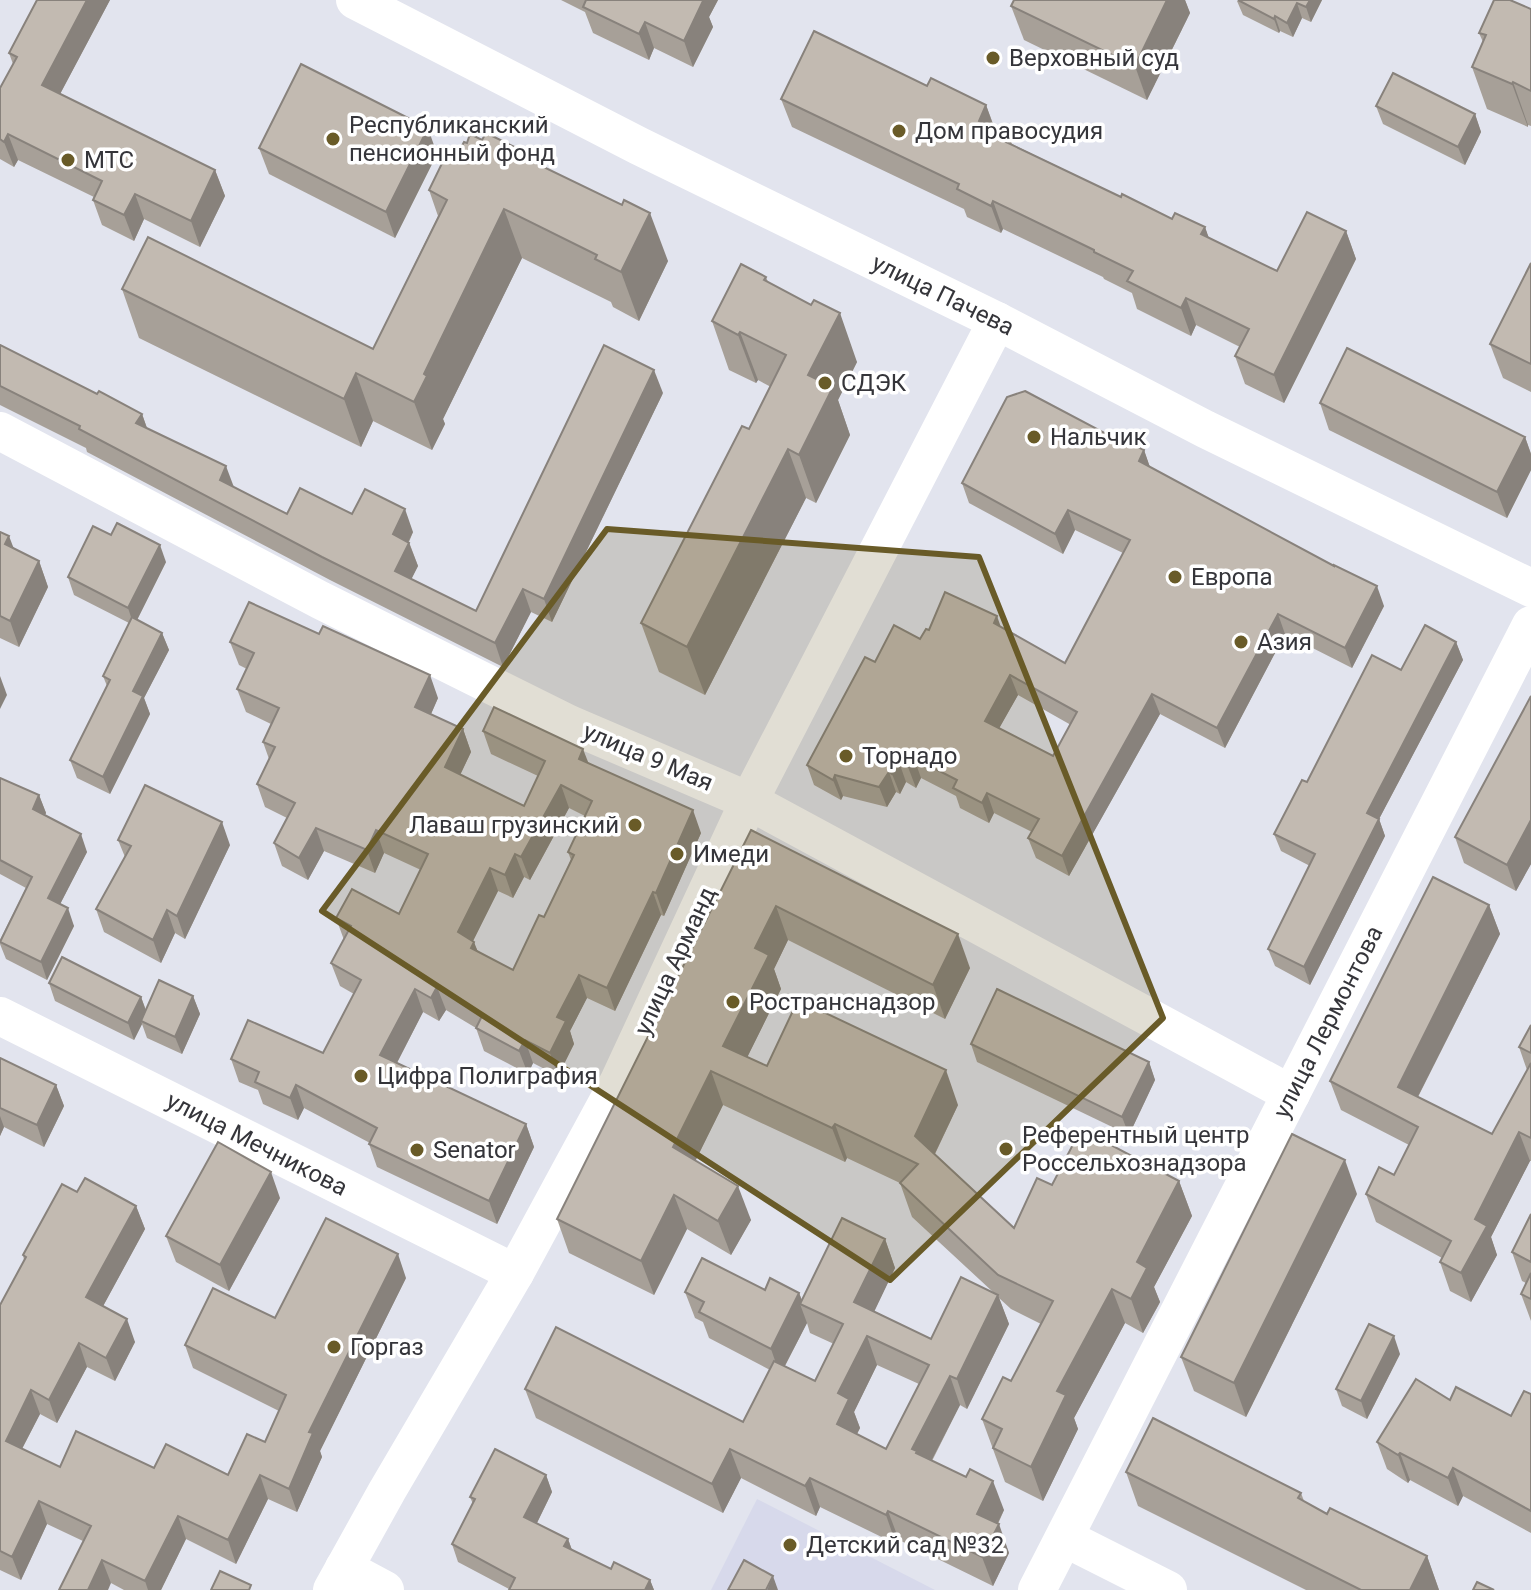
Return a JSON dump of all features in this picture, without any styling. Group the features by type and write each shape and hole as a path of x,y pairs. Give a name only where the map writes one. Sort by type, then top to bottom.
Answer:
{"street":[{"name":"улица Пачева","path":"355,0 639,146 1531,588"},
{"name":"улица Арманд","path":"338,1579 515,1273 619,1081 749,801 997,321"},
{"name":"улица 9 Мая","path":"0,431 320,600 569,724 749,801 1291,1094"},
{"name":"улица Лермонтова","path":"1037,1590 1531,625"},
{"name":"улица Мечникова","path":"0,1016 515,1273"},
{"path":"1065,1538 1168,1590"},
{"path":"338,1579 385,1590"}],"highlighted area":[{"path":"607,529 979,557 1163,1018 890,1280 322,911"}],"shaded area":[{"name":"Детский сад №32","path":"757,1499 935,1590 711,1590"}],"building":[{"path":"37,0 87,0 42,85 215,170 191,221 135,194 124,215 93,200 102,181 8,134 4,142 0,139 0,88 17,57 9,53"},
{"path":"586,0 703,1 684,41 645,22 639,34 583,7"},
{"path":"1014,0 1167,0 1135,66 1011,6"},
{"path":"1238,0 1310,0 1306,7 1297,3 1287,23"},
{"path":"1494,0 1510,0 1531,9 1531,91 1472,67 1486,35 1479,33"},
{"path":"814,31 927,86 931,78 986,105 979,121 1009,136 1006,142 1172,219 1175,213 1205,227 1201,234 1277,271 1307,212 1346,231 1274,375 1235,356 1249,329 1186,298 1181,308 1127,281 1133,271 1094,250 993,201 991,206 957,189 959,184 781,99"},
{"path":"301,64 428,128 386,212 259,148"},
{"path":"1393,73 1475,114 1458,147 1376,106"},
{"path":"486,133 531,155 529,160 622,205 624,200 650,213 621,272 595,259 597,255 504,209 424,374 427,376 414,402 356,373 344,399 122,289 148,237 373,349 447,200 429,190 448,151 457,155 470,134 482,140"},
{"path":"1531,263 1531,364 1490,344"},
{"path":"741,264 811,305 814,300 840,313 808,375 833,387 799,455 788,449 687,647 641,623 742,426 749,429 786,355 712,321"},
{"path":"0,345 142,414 136,423 226,466 220,480 287,514 300,488 352,514 365,489 405,509 393,534 409,543 395,571 476,611 604,345 654,370 544,599 523,589 495,643 322,557 0,386"},
{"path":"1347,348 1525,437 1497,492 1320,403"},
{"path":"1025,391 1110,436 1144,450 1139,461 1377,586 1345,648 1278,614 1217,728 1152,694 1062,856 1028,838 1039,819 987,793 982,803 953,788 957,780 914,758 908,767 899,762 879,787 835,775 833,780 807,765 865,657 875,662 894,625 920,639 926,629 929,630 945,592 997,616 994,623 1065,663 1130,540 1068,510 1055,534 962,483 1007,397","holes":["1010,675 1077,712 1053,756 985,721"]},
{"path":"117,523 160,545 128,608 68,577 93,526 111,535"},
{"path":"0,532 9,536 5,544 39,561 10,621 0,616"},
{"path":"249,602 319,634 323,626 430,675 415,707 463,729 445,767 524,806 545,761 483,731 494,707 583,749 579,759 693,810 656,893 653,892 607,988 579,975 557,1017 566,1021 550,1053 525,1040 519,1051 476,1028 483,1014 437,987 431,998 415,989 380,1055 526,1124 489,1201 369,1144 377,1128 296,1085 290,1098 255,1082 259,1072 231,1059 248,1020 323,1053 361,980 331,963 351,926 336,918 352,889 399,914 428,854 376,830 367,850 316,828 299,858 274,843 295,803 257,784 275,747 263,742 279,708 237,689 254,653 230,642","holes":["561,785 592,801 568,852 574,855 544,917 539,915 513,970 471,948 474,942 458,932 490,868 505,875 515,854 521,857"]},
{"path":"132,617 162,633 133,691 143,696 103,777 70,760 110,680 103,676"},
{"path":"1425,625 1456,642 1367,813 1379,819 1304,967 1268,949 1315,854 1274,834 1302,780 1307,782 1372,655 1401,670"},
{"path":"1531,696 1531,820 1507,865 1455,837"},
{"path":"0,778 39,795 33,809 81,834 48,898 68,908 41,962 0,942 32,877 0,860"},
{"path":"145,785 222,822 177,916 167,910 153,940 96,909 131,846 118,840"},
{"path":"751,830 958,934 933,985 776,906 755,948 769,955 723,1046 767,1066 798,1000 946,1070 915,1136 1014,1228 1037,1178 1052,1185 1081,1129 1179,1181 1137,1262 1147,1268 1131,1299 1112,1289 1057,1391 1066,1395 1031,1467 993,1448 1002,1429 982,1419 1003,1377 1011,1381 1053,1301 998,1275 900,1183 918,1164 835,1124 832,1128 711,1071 673,1147 738,1186 718,1221 674,1195 641,1261 557,1219"},
{"path":"1433,877 1489,905 1398,1087 1492,1134 1531,1063 1531,1138 1519,1132 1475,1219 1487,1226 1461,1273 1440,1262 1451,1241 1366,1194 1379,1167 1394,1175 1418,1127 1330,1081"},
{"path":"62,957 141,997 128,1023 49,983"},
{"path":"159,980 193,996 175,1037 141,1021"},
{"path":"997,989 1149,1062 1122,1117 971,1044"},
{"path":"1531,1025 1531,1053 1519,1047"},
{"path":"0,1058 56,1085 37,1125 0,1108"},
{"path":"1292,1134 1345,1160 1234,1383 1181,1357"},
{"path":"218,1142 271,1172 220,1265 166,1236"},
{"path":"85,1178 136,1206 86,1297 127,1319 106,1358 79,1343 49,1400 31,1390 6,1441 60,1467 76,1431 154,1468 166,1444 228,1475 247,1434 265,1442 286,1395 185,1345 213,1288 275,1318 326,1218 398,1254 309,1432 313,1433 289,1489 260,1475 228,1540 178,1516 145,1581 102,1560 88,1590 59,1590 91,1526 39,1501 12,1557 0,1551 0,1305 62,1184 77,1192"},
{"path":"1531,1214 1531,1262 1512,1252"},
{"path":"842,1218 885,1239 854,1302 931,1339 961,1277 998,1295 957,1379 950,1376 912,1449 966,1477 970,1469 993,1481 977,1514 999,1524 982,1557 888,1511 886,1515 810,1478 805,1486 730,1449 712,1484 525,1389 556,1327 743,1422 774,1361 815,1381 843,1324 800,1304","holes":["867,1336 929,1365 886,1449 837,1424 849,1399 838,1393"]},
{"path":"702,1258 765,1290 770,1278 799,1293 771,1349 699,1312 704,1302 685,1292"},
{"path":"1531,1273 1531,1299 1521,1294"},
{"path":"1369,1324 1394,1336 1361,1401 1336,1389"},
{"path":"1416,1379 1450,1400 1456,1387 1511,1416 1524,1391 1531,1394 1531,1511 1453,1468 1448,1478 1377,1442"},
{"path":"1153,1418 1301,1493 1298,1498 1327,1514 1330,1508 1427,1556 1410,1590 1361,1590 1126,1472"},
{"path":"495,1449 546,1475 524,1517 568,1539 564,1546 611,1569 614,1562 650,1580 645,1590 509,1590 515,1578 452,1544 475,1499 470,1497"},
{"path":"744,1560 773,1576 766,1590 728,1590"},
{"path":"220,1571 251,1585 249,1590 211,1590"},
{"path":"1477,1582 1494,1590 1473,1590"}],"place":[{"name":"Верховный суд","path":"993,58"},
{"name":"Дом правосудия","path":"899,131"},
{"name":"Республиканский пенсионный фонд","path":"333,139"},
{"name":"МТС","path":"68,160"},
{"name":"СДЭК","path":"825,383"},
{"name":"Нальчик","path":"1034,437"},
{"name":"Европа","path":"1175,577"},
{"name":"Азия","path":"1241,642"},
{"name":"Торнадо","path":"846,756"},
{"name":"Лаваш грузинский","path":"635,825"},
{"name":"Имеди","path":"677,854"},
{"name":"Ространснадзор","path":"733,1002"},
{"name":"Цифра Полиграфия","path":"361,1076"},
{"name":"Референтный центр Россельхознадзора","path":"1006,1149"},
{"name":"Senator","path":"417,1150"},
{"name":"Горгаз","path":"334,1347"},
{"name":"Детский сад №32","path":"790,1545"}]}
